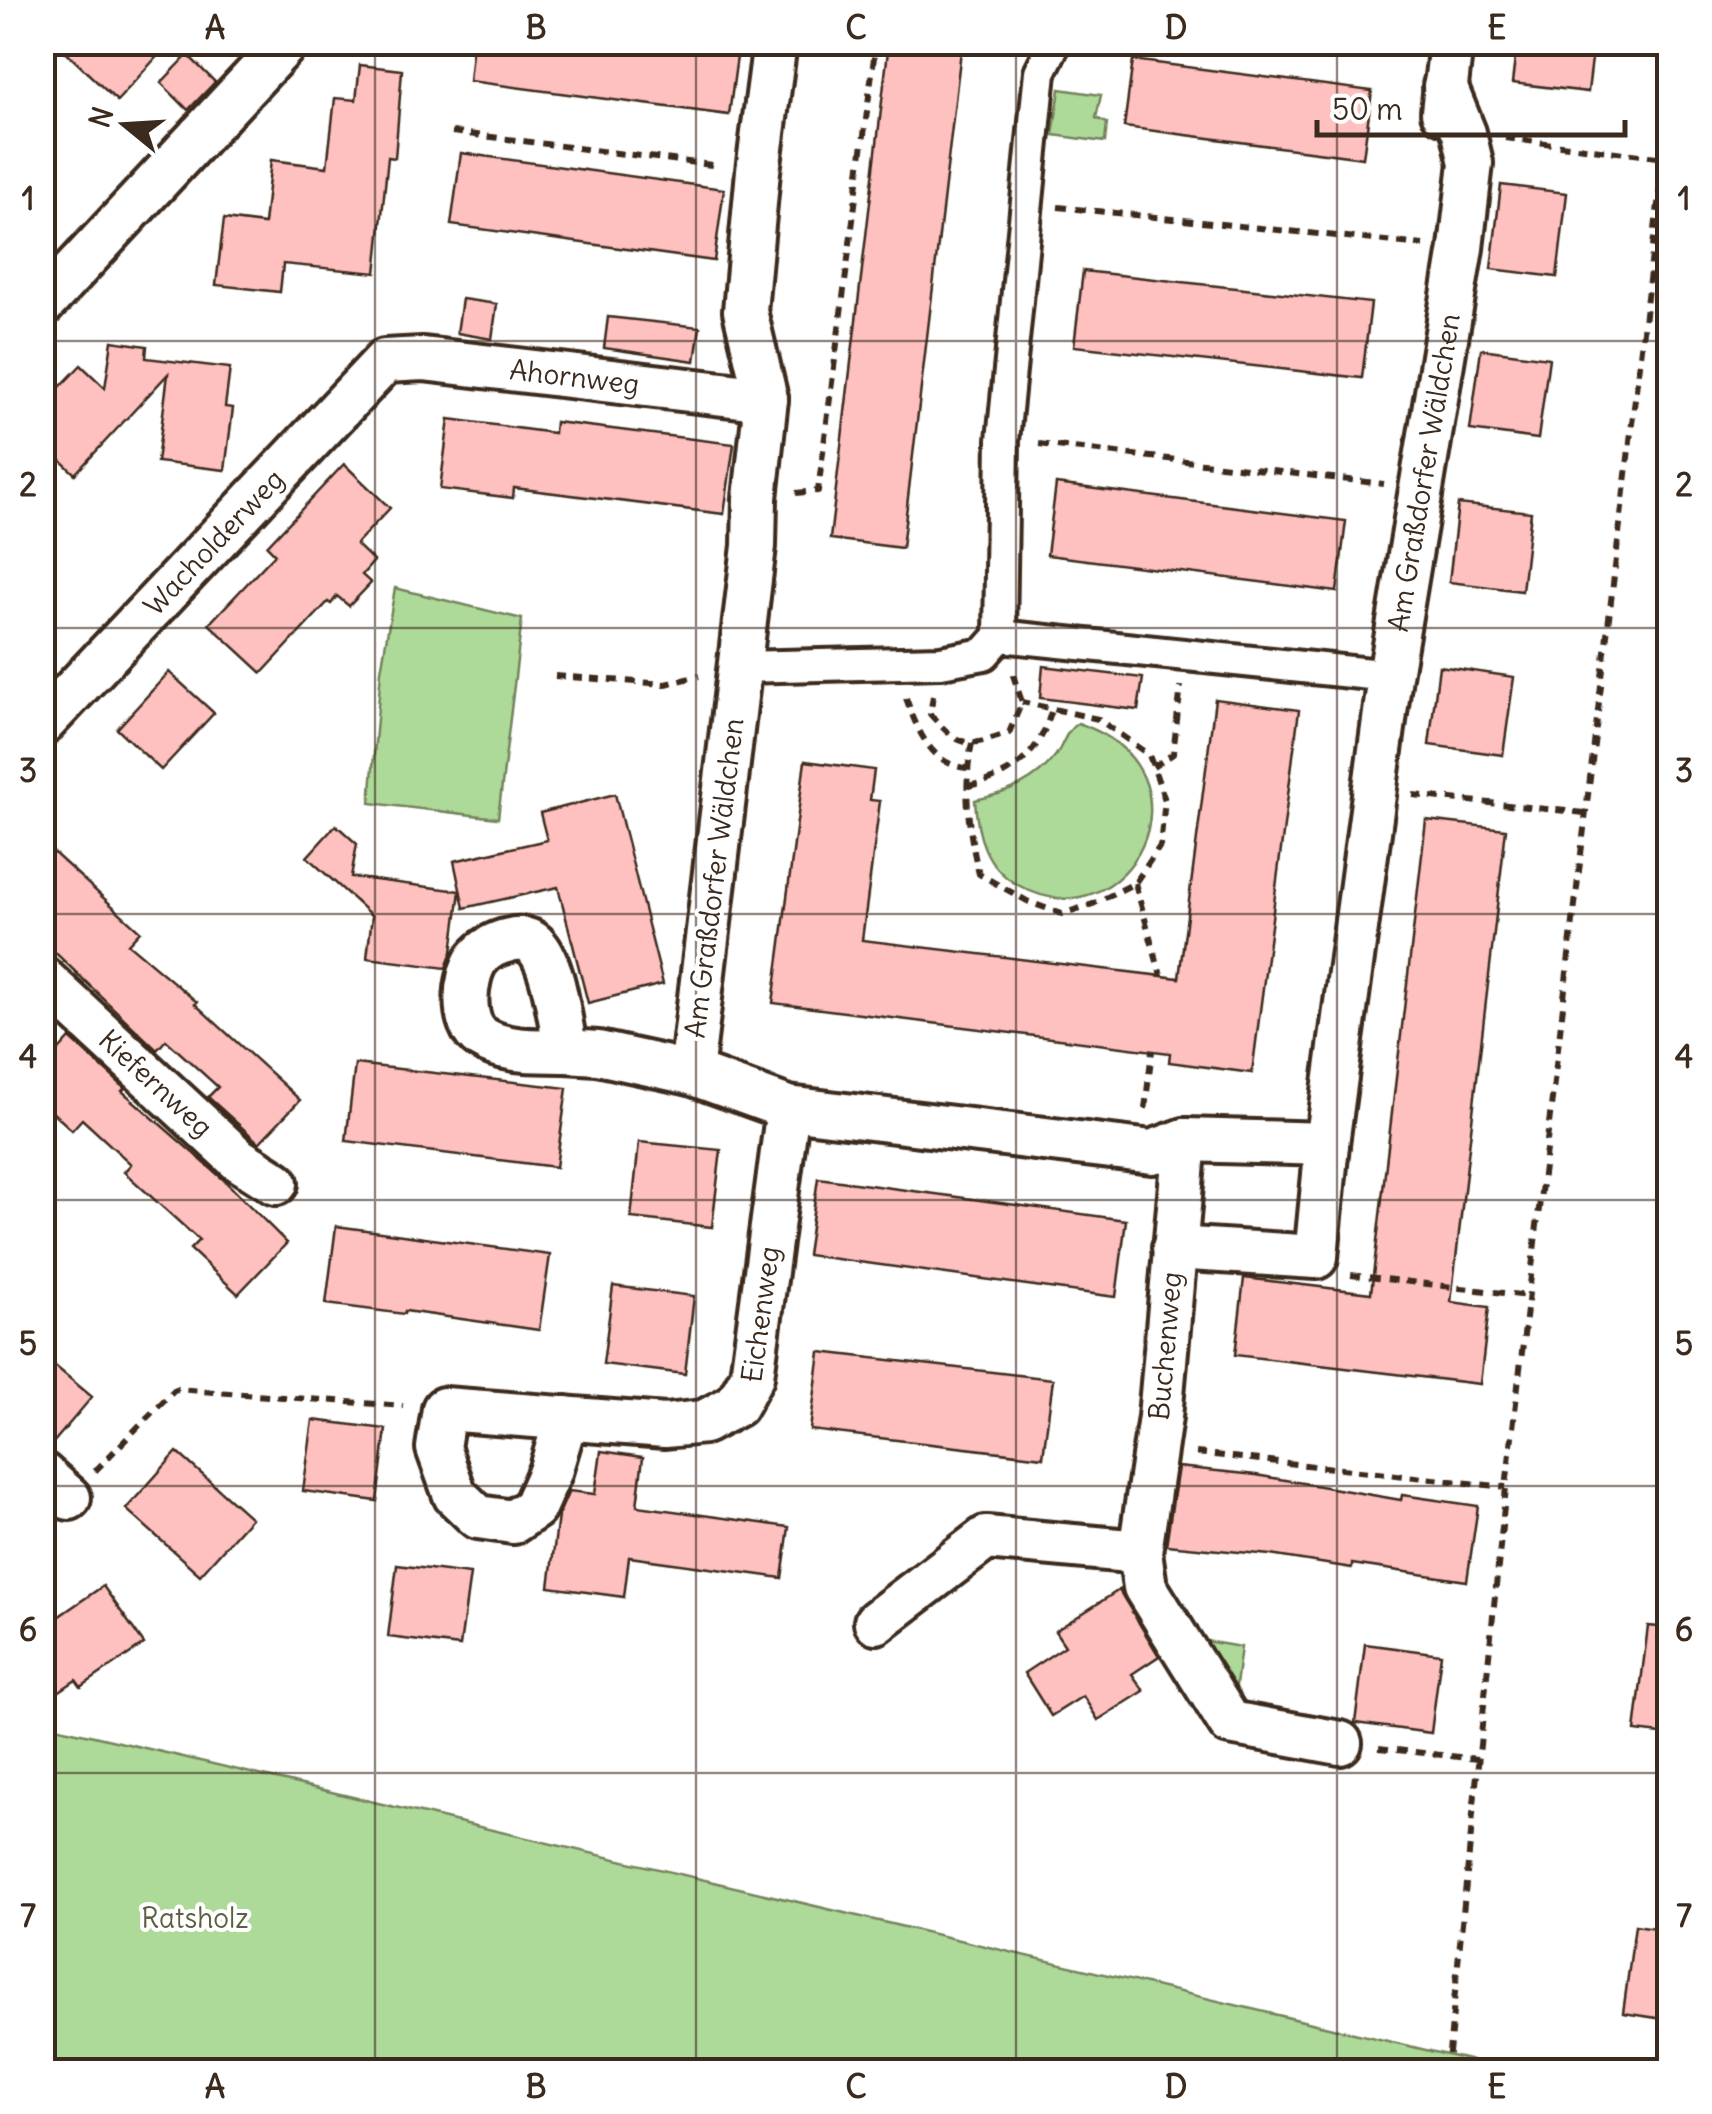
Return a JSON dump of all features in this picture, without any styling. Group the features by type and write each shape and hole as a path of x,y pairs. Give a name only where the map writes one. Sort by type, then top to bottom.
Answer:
{"street":[{"path":"42,305 288,42"},
{"name":"Am Graßdorfer Wäldchen","path":"775,42 758,170 746,312 766,400 754,546 691,1073 788,1108 1152,1152 1185,1140 1327,1144"},
{"path":"739,667 941,662 984,654 1000,636 1003,440 1040,72 1055,42"},
{"path":"1448,61 1440,162 1462,233"},
{"name":"Am Graßdorfer Wäldchen","path":"1316,1257 1327,1144 1390,676 1471,163 1448,61"},
{"name":"Ahornweg","path":"385,362 423,359 766,400"},
{"name":"Wacholderweg","path":"42,724 385,362"},
{"path":"1000,636 1390,676"},
{"name":"Kiefernweg","path":"42,978 238,1159 276,1183"},
{"path":"566,1052 598,1053 691,1073"},
{"name":"Eichenweg","path":"444,1409 665,1426 704,1422 736,1405 752,1376 788,1108"},
{"name":"Buchenweg","path":"1185,1140 1155,1448 1140,1552 1145,1587 1230,1724 1340,1743"},
{"path":"1174,1248 1316,1257"},
{"path":"444,1409 438,1448 456,1495 478,1517 513,1522 534,1508 550,1472 566,1418"},
{"path":"876,1622 986,1538 1140,1552"}],"path":[{"path":"755,498 818,491 876,42"},
{"path":"1350,42 1448,61"},
{"path":"1447,2072 1506,1487 1670,103"},
{"path":"452,132 758,170"},
{"path":"1464,132 1665,158"},
{"path":"1027,204 1462,233"},
{"path":"1003,440 1422,488"},
{"path":"941,662 930,714 950,737 976,745 1009,733 1022,702 1000,636"},
{"path":"1153,768 1173,754 1185,655"},
{"path":"902,662 904,693 918,730 937,757 956,767 968,768"},
{"path":"555,676 666,684 739,667"},
{"path":"972,743 968,832 980,874 1029,902 1062,914 1135,883 1160,846 1164,800 1150,755 1098,719 1022,702"},
{"path":"968,786 998,779 1024,761 1038,743 1052,708"},
{"path":"1374,791 1585,814"},
{"path":"1135,883 1162,976"},
{"path":"1140,1150 1152,1050"},
{"path":"1316,1257 1321,1272 1529,1296"},
{"path":"56,1486 175,1389 444,1409"},
{"path":"1155,1448 1506,1487"},
{"path":"1340,1743 1477,1759"}],"green space":[{"path":"1060,89 1101,95 1096,118 1107,123 1105,142 1053,135"},
{"path":"395,588 522,619 498,818 370,803 381,671"},
{"path":"1078,723 1121,747 1144,778 1150,812 1142,846 1122,874 1093,893 1058,898 1018,885 998,869 981,838 975,800 1030,780 1056,755"},
{"path":"1194,1639 1241,1647 1234,1701"},
{"name":"Ratsholz","path":"43,1724 1515,2071 43,2071"}],"building":[{"path":"55,42 170,42 117,101"},
{"path":"473,42 739,42 729,115 469,81"},
{"path":"889,42 962,42 902,548 830,539"},
{"path":"1517,42 1594,42 1588,92 1512,83"},
{"path":"188,55 215,82 188,110 161,83"},
{"path":"1133,60 1372,91 1363,158 1124,127"},
{"path":"360,65 402,70 395,158 388,157 376,273 283,264 280,292 216,285 224,219 264,224 271,160 327,167 335,98 356,100"},
{"path":"461,153 724,189 714,261 451,225"},
{"path":"1501,185 1567,193 1557,277 1491,269"},
{"path":"1083,271 1371,303 1362,378 1074,346"},
{"path":"462,299 497,304 492,339 457,333"},
{"path":"608,317 700,327 695,361 604,348"},
{"path":"112,341 147,346 146,358 230,368 225,407 233,408 225,470 157,462 168,374 75,474 42,443 42,406 81,365 105,388"},
{"path":"1481,349 1549,358 1538,439 1470,430"},
{"path":"449,419 554,433 555,422 734,444 724,514 514,488 513,498 440,489"},
{"path":"344,464 390,508 356,544 374,561 362,575 371,583 349,606 337,596 331,604 328,602 262,673 209,624 275,554 267,546"},
{"path":"1056,484 1346,521 1337,592 1047,555"},
{"path":"1458,504 1531,512 1522,591 1449,582"},
{"path":"1043,666 1143,678 1138,710 1040,698"},
{"path":"1439,666 1514,677 1503,755 1429,745"},
{"path":"169,672 214,713 161,770 117,729"},
{"path":"1215,699 1299,710 1252,1073 1169,1062 1170,1053 773,1003 805,761 874,770 870,800 880,801 862,940 1179,978"},
{"path":"615,794 663,984 588,1003 558,887 464,908 454,861 547,840 540,813"},
{"path":"1426,820 1506,829 1451,1302 1489,1307 1480,1384 1235,1355 1244,1278 1371,1293"},
{"path":"336,825 357,844 351,877 460,891 452,952 446,968 367,958 372,916 307,857"},
{"path":"42,842 140,931 128,944 197,1002 300,1100 259,1143 208,1097 218,1087 166,1040 157,1050 42,940"},
{"path":"70,1038 287,1243 238,1294 190,1249 199,1240 124,1172 131,1164 82,1119 72,1130 42,1103 42,1069"},
{"path":"355,1064 567,1088 556,1167 346,1141"},
{"path":"639,1142 721,1150 712,1227 631,1218"},
{"path":"818,1178 1126,1220 1116,1297 807,1255"},
{"path":"336,1226 550,1255 539,1330 326,1304"},
{"path":"613,1286 694,1296 685,1374 603,1364"},
{"path":"820,1352 1053,1379 1043,1457 810,1430"},
{"path":"42,1355 92,1397 47,1450 42,1450"},
{"path":"313,1420 386,1429 377,1501 303,1491"},
{"path":"601,1451 643,1457 637,1506 789,1527 782,1578 629,1557 624,1597 549,1587 558,1516 569,1491 595,1494"},
{"path":"177,1452 251,1518 200,1575 126,1509"},
{"path":"1178,1467 1256,1475 1401,1500 1402,1495 1478,1506 1467,1581 1352,1564 1352,1568 1166,1545"},
{"path":"397,1565 470,1574 460,1646 388,1637"},
{"path":"103,1586 144,1644 81,1687 76,1680 42,1703 42,1628"},
{"path":"1119,1590 1159,1656 1132,1674 1144,1691 1098,1720 1083,1696 1051,1716 1024,1673 1065,1646 1055,1631"},
{"path":"1648,1626 1670,1628 1670,1735 1635,1731"},
{"path":"1365,1644 1441,1654 1431,1733 1355,1723"},
{"path":"1635,1925 1670,1930 1670,2020 1623,2013"}]}
